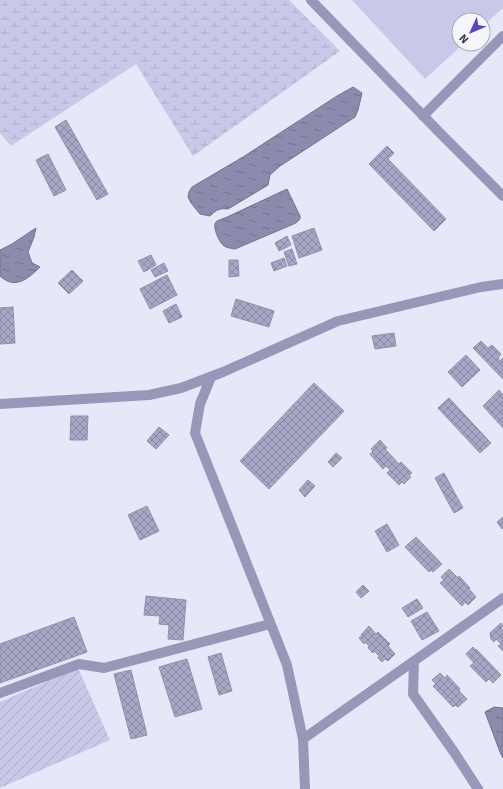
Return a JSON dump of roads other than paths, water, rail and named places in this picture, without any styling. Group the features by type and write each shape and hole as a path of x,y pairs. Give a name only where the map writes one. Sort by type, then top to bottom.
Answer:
{"street":[{"path":"311,0 503,196"},
{"path":"423,116 503,36"},
{"path":"0,404 149,396 181,388 211,377 338,321 503,284"},
{"path":"211,377 200,404 195,433 287,665 303,739 305,789"},
{"path":"303,739 503,598"},
{"path":"0,693 79,664 104,668 270,624"},
{"path":"414,661 414,694 478,789"}],"water":[{"path":"353,87 362,93 355,117 280,166 270,175 268,185 228,209 218,210 210,216 200,214 191,203 188,197 192,187 243,157"},
{"path":"287,189 300,216 300,219 296,223 235,249 224,246 221,243 215,230 215,224 217,221"},
{"path":"36,228 28,252 32,263 40,267 26,279 21,281 11,282 6,280 0,276 0,250"},
{"path":"494,707 503,708 503,758 485,712"}]}
